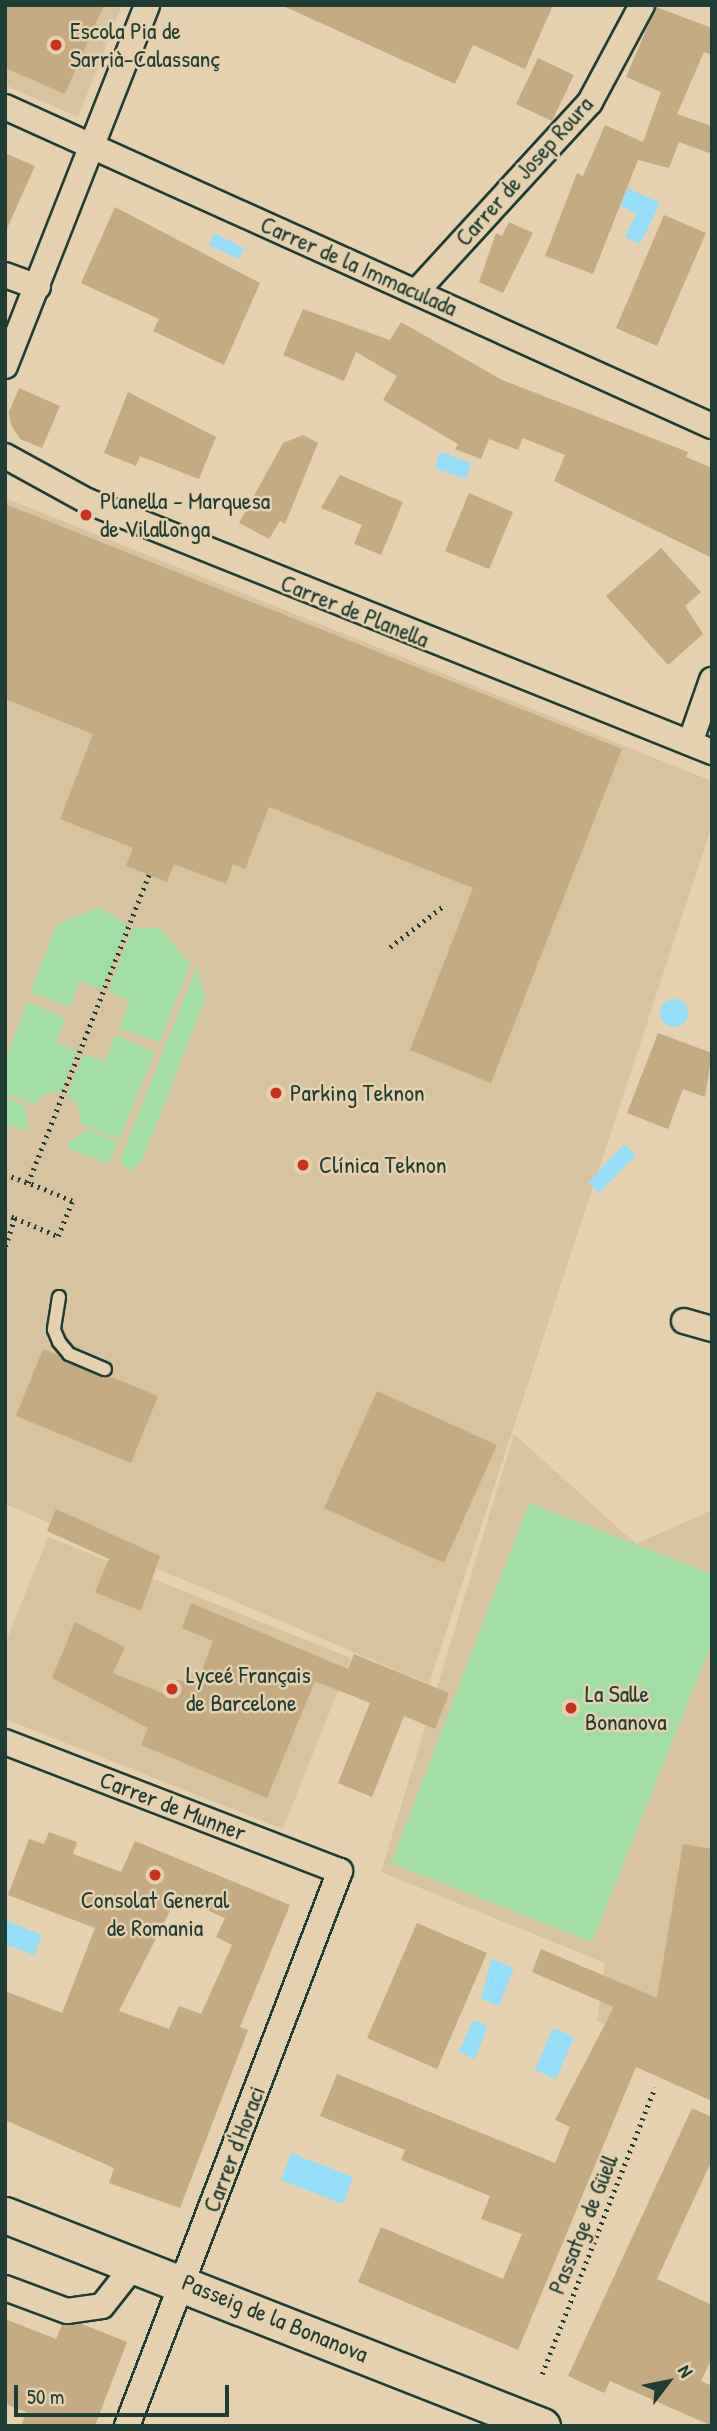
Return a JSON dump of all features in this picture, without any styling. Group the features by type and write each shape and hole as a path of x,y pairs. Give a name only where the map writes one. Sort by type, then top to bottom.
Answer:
{"street":[{"path":"5,366 95,147 147,5"},
{"name":"Carrer de Josep Roura","path":"416,292 590,102 642,5"},
{"name":"Carrer de la Immaculada","path":"5,107 712,426"},
{"path":"5,275 38,287"},
{"name":"Carrer de Planella","path":"5,456 87,501 701,747"},
{"path":"701,747 712,680"},
{"path":"684,1321 712,1329"},
{"name":"Carrer de Munner","path":"5,1742 340,1871"},
{"name":"Carrer d'Horaci","path":"127,2426 340,1871"},
{"name":"Passeig de la Bonanova","path":"5,2215 184,2280 496,2418 542,2426"},
{"path":"5,2288 67,2311 102,2306 136,2263"}],"lane":[{"path":"59,1297 54,1330 59,1342 69,1354 105,1369"}],"path":[{"path":"28,1183 149,876"},
{"path":"390,947 442,907"},
{"path":"5,1174 72,1202 58,1236 5,1214"},
{"path":"5,1249 15,1218"},
{"name":"Passatge de Güell","path":"542,2374 655,2087"}],"shaded area":[{"name":"Escola Pia de Sarrià-Calassanç","path":"5,5 122,5 78,117 5,85"},
{"name":"Clínica Teknon","path":"5,498 712,781 712,826 429,1684 5,1504"},
{"name":"La Salle Bonanova","path":"514,1434 636,1544 712,1510 712,2052 651,2043 597,2021 605,1963 381,1872"},
{"name":"Lyceé Français de Barcelone","path":"48,1537 351,1658 283,1829 5,1719 5,1644"}],"green space":[{"path":"100,907 128,926 102,990 80,981 70,1007 30,992 57,924"},
{"path":"133,927 160,928 190,964 160,1042 119,1028 130,1001 108,992"},
{"path":"197,966 205,999 142,1161 128,1172 120,1160"},
{"path":"27,1002 66,1018 56,1043 77,1051 61,1092 46,1093 34,1104 5,1093 5,1060"},
{"path":"116,1035 155,1052 119,1139 81,1124 78,1105 67,1094 84,1054 105,1061"},
{"path":"5,1097 24,1105 29,1130 5,1125"},
{"path":"87,1129 118,1142 108,1164 71,1150 67,1144"},
{"name":"La Salle Bonanova","path":"529,1503 712,1574 712,1642 592,1942 391,1863"}],"water":[{"path":"628,188 660,203 640,244 625,237 636,214 620,205"},
{"path":"214,233 244,248 239,259 209,245"},
{"path":"440,452 471,463 466,479 435,468"},
{"path":"674,999 684,1003 688,1013 684,1023 674,1027 664,1023 660,1013 664,1003"},
{"path":"624,1144 636,1155 599,1193 588,1183"},
{"path":"5,1920 42,1935 34,1955 5,1944"},
{"path":"491,1959 514,1968 499,2006 481,1999"},
{"path":"473,2020 488,2026 475,2059 459,2052"},
{"path":"553,2028 574,2037 556,2079 535,2070"},
{"path":"291,2153 353,2177 343,2204 281,2180"}],"building":[{"name":"Escola Pia de Sarrià-Calassanç","path":"5,5 104,5 65,94 5,68"},
{"path":"281,5 553,5 525,69 473,45 455,84"},
{"path":"656,7 712,28 712,55 704,52 677,114 712,126 712,154 679,142 669,168 638,160 593,274 545,256 577,173 583,176 605,125 643,142 661,92 626,77"},
{"path":"538,58 574,75 552,121 516,104"},
{"path":"5,153 35,166 5,233"},
{"path":"115,207 260,283 224,365 153,331 159,319 81,283"},
{"path":"664,215 706,233 657,346 616,328"},
{"path":"509,222 533,233 503,293 479,282 496,233 502,236"},
{"path":"303,309 390,340 401,322 502,380 688,452 686,457 712,468 712,558 554,481 565,455 523,438 518,450 489,439 481,459 455,449 458,444 383,400 397,376 356,352 344,381 283,355"},
{"path":"19,388 60,406 42,448 20,439 11,425 9,412"},
{"path":"128,392 216,437 199,479 140,456 136,466 104,453"},
{"path":"303,435 318,443 285,524 280,521 269,539 239,523 283,443"},
{"path":"340,475 403,502 381,555 354,544 362,525 321,508"},
{"path":"469,493 513,512 489,569 445,551"},
{"path":"5,504 622,749 491,1083 410,1050 473,888 269,807 245,869 233,864 226,884 174,864 167,882 126,866 133,848 60,819 93,734 5,699"},
{"path":"661,548 701,592 685,606 703,634 668,665 606,596"},
{"path":"658,1033 712,1053 705,1097 683,1089 668,1129 627,1113"},
{"path":"43,1349 158,1396 131,1463 16,1416"},
{"path":"377,1391 497,1445 444,1563 324,1508"},
{"path":"56,1509 160,1556 141,1611 95,1592 109,1559 47,1531"},
{"path":"191,1603 348,1669 354,1654 449,1693 435,1729 404,1716 372,1797 338,1783 370,1703 315,1681 267,1798 141,1745 148,1728 52,1678 75,1622 125,1647 113,1673 169,1696 176,1680 197,1683 213,1641 182,1628"},
{"path":"49,1832 77,1842 73,1854 121,1872 135,1841 290,1905 240,2027 248,2030 180,2208 109,2183 114,2168 5,2120 5,1991 62,2013 95,1928 8,1895 29,1839 44,1844","holes":["177,1897 225,1918 216,1937 232,1945 201,2014 179,2006 169,2029 119,2011"]},
{"path":"683,1844 712,1849 712,2101 636,2067 518,2350 358,2282 381,2227 503,2279 522,2234 481,2219 490,2196 401,2160 405,2150 320,2116 337,2074 555,2163 570,2127 555,2120 614,2007 532,1972 541,1949 657,1998"},
{"path":"417,1923 487,1953 437,2069 367,2038"},
{"path":"692,2108 712,2117 712,2160 657,2279 712,2305 712,2358 701,2381 712,2386 712,2426 610,2381 604,2393 568,2376"},
{"path":"5,2319 56,2339 62,2325 82,2324 127,2342 95,2426 21,2426 26,2412 5,2404"}],"place":[{"name":"Escola Pia de Sarrià-Calassanç","path":"56,45"},
{"name":"Planella - Marquesa de Vilallonga","path":"86,515"},
{"name":"Parking Teknon","path":"276,1093"},
{"name":"Clínica Teknon","path":"303,1165"},
{"name":"Lyceé Français de Barcelone","path":"172,1689"},
{"name":"La Salle Bonanova","path":"571,1708"},
{"name":"Consolat General de Romania","path":"155,1875"}]}
